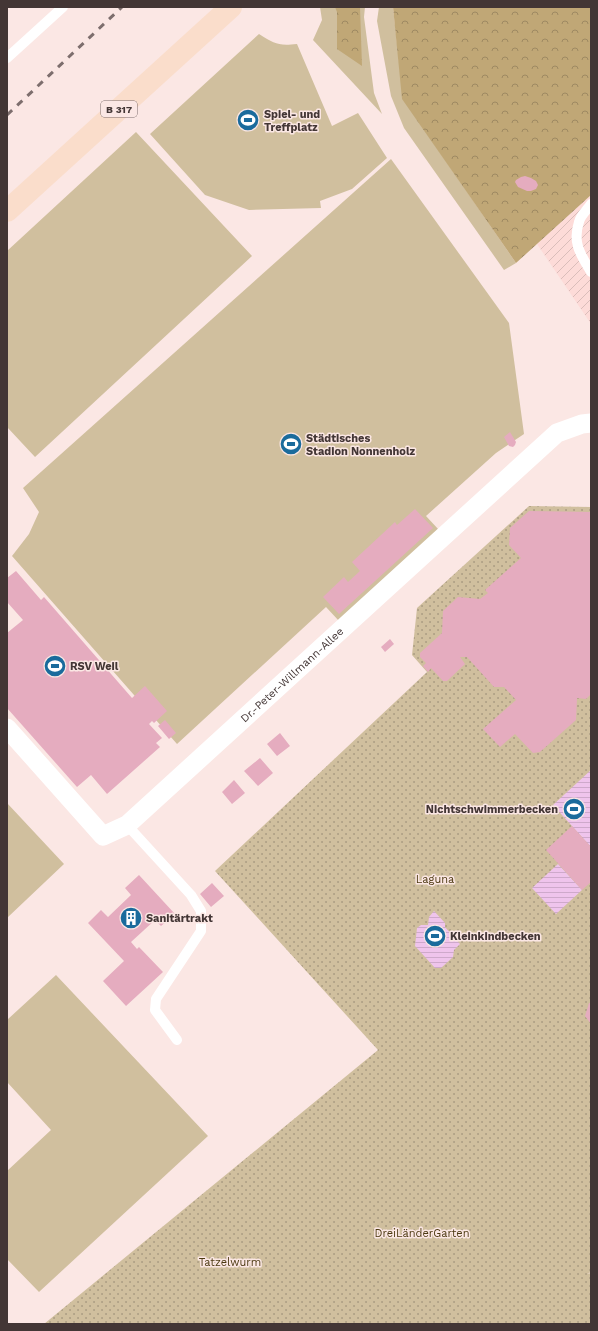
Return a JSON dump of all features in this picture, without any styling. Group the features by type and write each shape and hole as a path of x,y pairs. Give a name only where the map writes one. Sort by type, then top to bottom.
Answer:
{"main road":[{"name":"B 317","path":"7,211 230,7"}],"street":[{"name":"Dr.-Peter-Willmann-Allee","path":"7,728 104,836 127,825 557,433 582,424 591,423"}],"lane":[{"path":"7,58 63,7"},
{"path":"591,204 579,221 576,240 582,257 591,272"},
{"path":"127,825 190,895 201,911 201,931 156,1000 156,1010 177,1040"}],"shaded area":[{"path":"591,195 591,324 537,244"},
{"name":"Nichtschwimmerbecken","path":"591,770 591,847 553,805"},
{"path":"558,864 582,890 556,914 532,888"},
{"name":"Kleinkindbecken","path":"434,911 445,923 445,927 460,944 454,950 453,957 441,968 435,968 415,946 417,928 421,925 428,925 429,917"}],"green space":[{"path":"320,7 365,7 364,17 374,93 382,114 313,40 322,20"},
{"path":"335,7 360,7 362,66 337,49 337,12"},
{"path":"379,7 393,7 403,99 516,263 504,270 404,128 391,96 377,21"},
{"path":"393,7 591,7 591,195 516,263 402,99"},
{"name":"Spiel- und Treffplatz","path":"259,34 277,44 297,44 332,126 358,113 387,158 352,189 320,201 321,208 249,210 205,195 150,134"},
{"path":"136,132 252,256 35,457 7,427 7,251"},
{"name":"Städtisches Stadion Nonnenholz","path":"391,159 509,323 524,434 496,453 426,516 439,530 339,621 326,607 177,744 12,556 29,534 39,512 23,488"},
{"name":"Laguna","path":"529,506 591,507 591,1272 587,1274 591,1273 591,1324 44,1324 378,1050 215,871 427,672 412,655 417,608"},
{"path":"7,803 64,864 7,918"},
{"path":"56,975 208,1136 39,1292 7,1259 7,1171 51,1130 7,1082 7,1020"}],"building":[{"path":"525,176 536,181 538,185 536,189 527,191 518,187 515,182 516,180"},
{"path":"510,432 516,442 513,447 509,446 504,437"},
{"path":"415,509 433,528 339,614 323,597 344,577 348,582 360,571 352,562 395,522 397,525"},
{"path":"529,511 591,512 591,694 586,699 577,698 576,720 540,752 533,753 515,734 500,747 483,729 516,700 504,687 494,687 467,657 460,657 465,664 447,681 443,681 431,668 428,672 423,666 426,663 420,657 420,653 442,633 443,611 458,597 480,599 488,593 485,590 521,558 509,545 510,528"},
{"name":"RSV Weil","path":"16,571 41,600 44,597 132,698 145,686 167,711 154,723 152,721 149,724 162,738 156,743 160,747 107,794 91,775 77,787 7,708 7,633 23,620 7,602 7,578"},
{"path":"390,639 394,644 385,652 381,647"},
{"path":"165,720 176,733 169,739 158,726"},
{"path":"280,733 290,746 277,756 267,744"},
{"path":"260,758 273,773 258,786 244,771"},
{"path":"234,780 245,793 232,804 222,792"},
{"path":"572,826 591,847 591,882 582,890 546,850"},
{"name":"Sanitärtrakt","path":"139,875 175,914 161,926 155,920 131,942 137,949 139,947 163,972 126,1006 103,981 124,961 88,923 101,910 108,917 131,895 125,888"},
{"path":"212,883 224,896 211,907 200,894"},
{"path":"589,1003 591,1003 591,1024 585,1016"}],"railway":[{"path":"7,115 122,7"}],"place":[{"name":"Spiel- und Treffplatz","path":"248,120"},
{"name":"Städtisches Stadion Nonnenholz","path":"291,444"},
{"name":"RSV Weil","path":"55,666"},
{"name":"Nichtschwimmerbecken","path":"574,809"},
{"name":"Sanitärtrakt","path":"131,918"},
{"name":"Kleinkindbecken","path":"435,936"}],"park label":[{"name":"DreiLänderGarten","path":"422,1233"},
{"name":"Tatzelwurm","path":"230,1262"}]}
